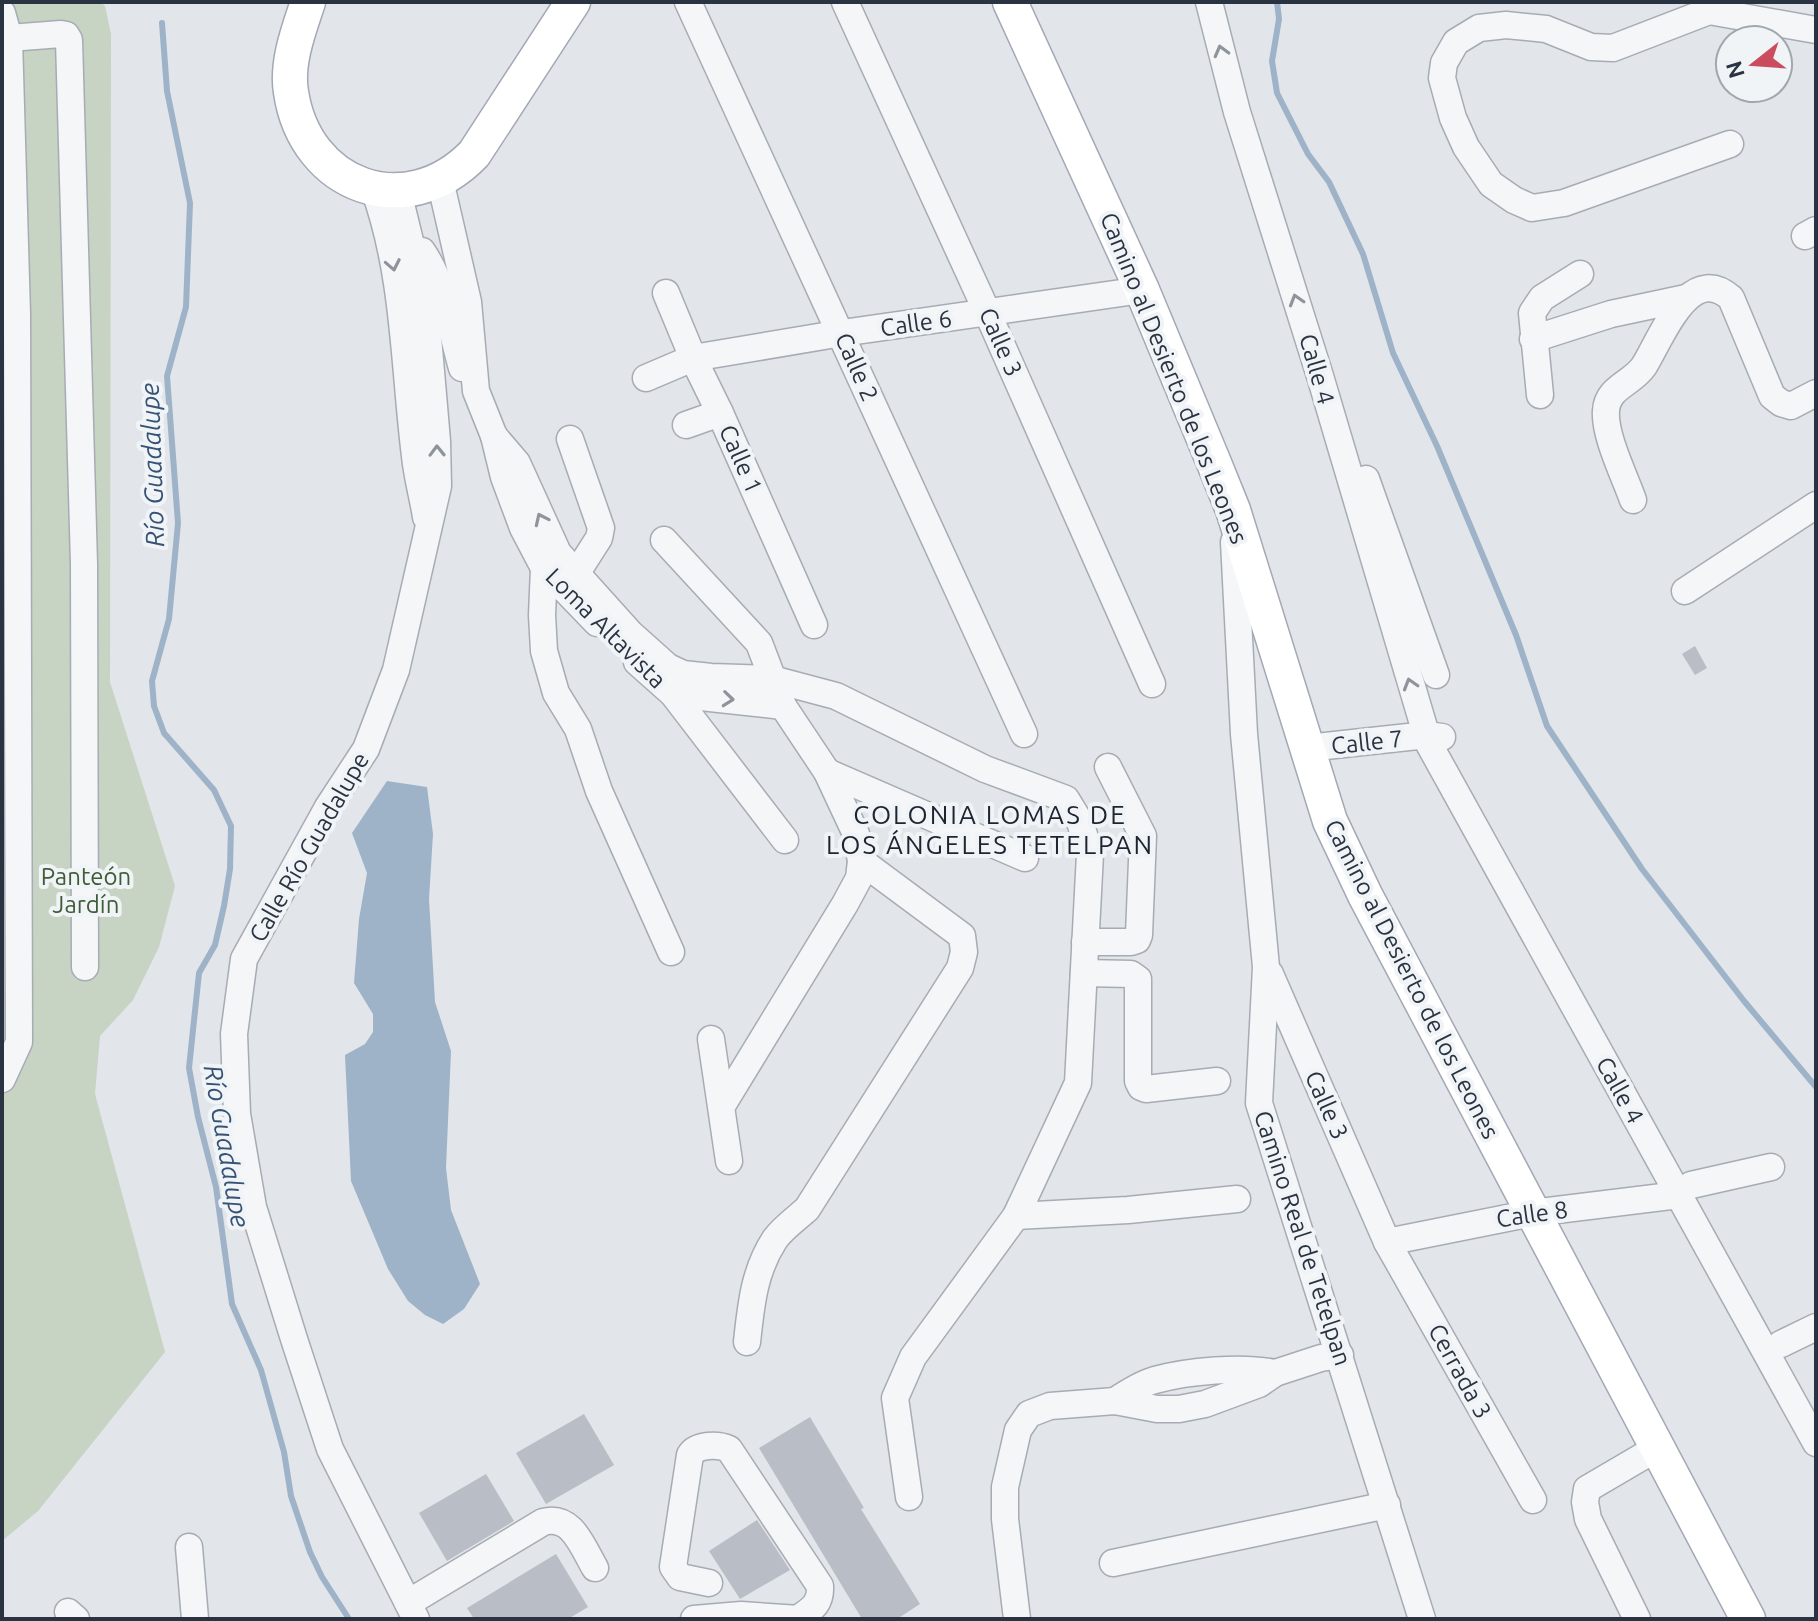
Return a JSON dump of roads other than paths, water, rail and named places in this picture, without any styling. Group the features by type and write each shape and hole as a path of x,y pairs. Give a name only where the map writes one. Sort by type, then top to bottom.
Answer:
{"main road":[{"path":"308,2 297,36 290,89 300,128 315,151 332,168 352,181 386,191 440,180 459,169 474,154 573,2"},
{"name":"Camino al Desierto de los Leones","path":"1010,2 1142,290 1233,510 1330,821 1365,895 1748,1619"}],"street":[{"name":"Calle 2","path":"688,2 1024,734"},
{"name":"Calle 3","path":"845,2 1152,684"},
{"name":"Calle 4","path":"1209,2 1237,112 1320,376 1429,744 1685,1190 1781,1344 1816,1418"},
{"path":"1730,144 1564,203 1532,208 1491,184 1466,147 1453,118 1442,78 1444,63 1456,42 1479,28 1506,25 1546,29 1591,47 1613,48 1714,7 1816,30"},
{"path":"2,1079 19,1042 17,314 5,26 66,35 69,40 84,564 85,967"},
{"path":"440,180 468,302 476,391"},
{"name":"Calle Río Guadalupe","path":"386,191 410,234 425,302 438,486 396,670 366,749 328,807 244,959 234,1034 237,1114 253,1207 330,1449 412,1611"},
{"name":"Calle Río Guadalupe","path":"386,191 384,220 398,291 415,458 429,528"},
{"path":"410,234 435,269 464,375 476,391 494,436 517,463 551,560 542,615 544,651 556,693 578,729 599,791 671,952"},
{"path":"1540,395 1532,313 1542,298 1580,274"},
{"path":"1533,339 1611,314 1686,298 1712,287 1722,290 1731,298 1772,396 1791,406 1816,393"},
{"name":"Calle 6","path":"646,378 693,358 842,333 1142,290"},
{"name":"Calle 1","path":"666,293 814,625"},
{"path":"1633,500 1606,424 1605,410 1615,388 1642,368 1686,298"},
{"path":"1320,376 1335,393 1436,675"},
{"path":"686,425 720,413"},
{"path":"570,439 601,528 599,538 576,574"},
{"path":"1685,591 1816,505"},
{"name":"Camino Real de Tetelpan","path":"1233,510 1244,734 1266,967 1259,1103 1422,1619"},
{"path":"664,540 759,643 783,706 827,772 856,834 861,861 859,878 845,904 723,1104"},
{"path":"551,560 576,574 630,633 668,667 683,674 772,679 836,696 985,769 1066,799 1080,822 1090,854 1078,1083 1016,1216 913,1357 895,1398 909,1497"},
{"name":"Loma Altavista","path":"551,560 619,646 673,694 783,706"},
{"path":"783,706 814,691"},
{"path":"673,694 785,840"},
{"name":"Calle 7","path":"1307,748 1427,735"},
{"path":"1085,942 1131,942 1137,940 1139,935 1143,836 1108,767"},
{"path":"827,772 1025,858"},
{"path":"747,1342 752,1295 761,1265 777,1237 807,1209 960,968 964,952 962,936 861,861"},
{"name":"Calle 3","path":"1266,967 1387,1242"},
{"path":"1084,973 1131,974 1138,979 1138,1081 1141,1087 1217,1081"},
{"path":"729,1161 711,1039 750,1059"},
{"name":"Calle 8","path":"1387,1242 1532,1213 1685,1190 1771,1167"},
{"name":"Calle 4","path":"1685,1190 1816,1443"},
{"path":"1016,1216 1128,1210 1237,1199"},
{"name":"Cerrada 3","path":"1387,1242 1533,1500"},
{"path":"1781,1344 1816,1327"},
{"path":"1017,1619 1005,1498 1018,1430 1029,1414 1050,1406 1115,1401 1157,1409 1197,1405 1230,1396 1259,1384 1275,1373 1340,1355"},
{"path":"1115,1401 1152,1381 1192,1374 1260,1370 1275,1373"},
{"path":"1192,1374 1197,1405"},
{"path":"694,1619 741,1615 799,1619 817,1605 821,1596 820,1586 729,1449 721,1446 699,1448 690,1455 673,1567 680,1577 709,1583"},
{"path":"1637,1619 1588,1519 1585,1502 1587,1489 1657,1448"},
{"path":"1113,1563 1387,1505"},
{"path":"412,1611 543,1522 555,1519 567,1523 595,1568"},
{"path":"189,1547 195,1619"}],"water":[{"path":"387,781 427,787 433,834 429,899 435,1002 451,1051 446,1168 451,1210 480,1284 464,1309 443,1324 408,1301 388,1269 351,1181 345,1055 365,1044 373,1032 373,1014 354,983 359,919 367,873 352,833"}],"waterway":[{"path":"1277,2 1279,19 1272,61 1277,93 1308,154 1329,182 1363,254 1393,353 1437,446 1516,635 1547,726 1642,869 1744,1001 1816,1087"},
{"name":"Río Guadalupe","path":"162,23 167,91 190,203 186,307 167,376 178,523 169,619 152,681 154,706 164,733 214,790 231,826 230,869 224,906 215,945 199,973 189,1068 216,1187 232,1304 261,1370 284,1452 291,1496 310,1552 349,1619"}],"district":[{"name":"COLONIA LOMAS DE LOS ÁNGELES TETELPAN","path":"990,829"}],"park label":[{"name":"Panteón Jardín","path":"86,890"}]}
